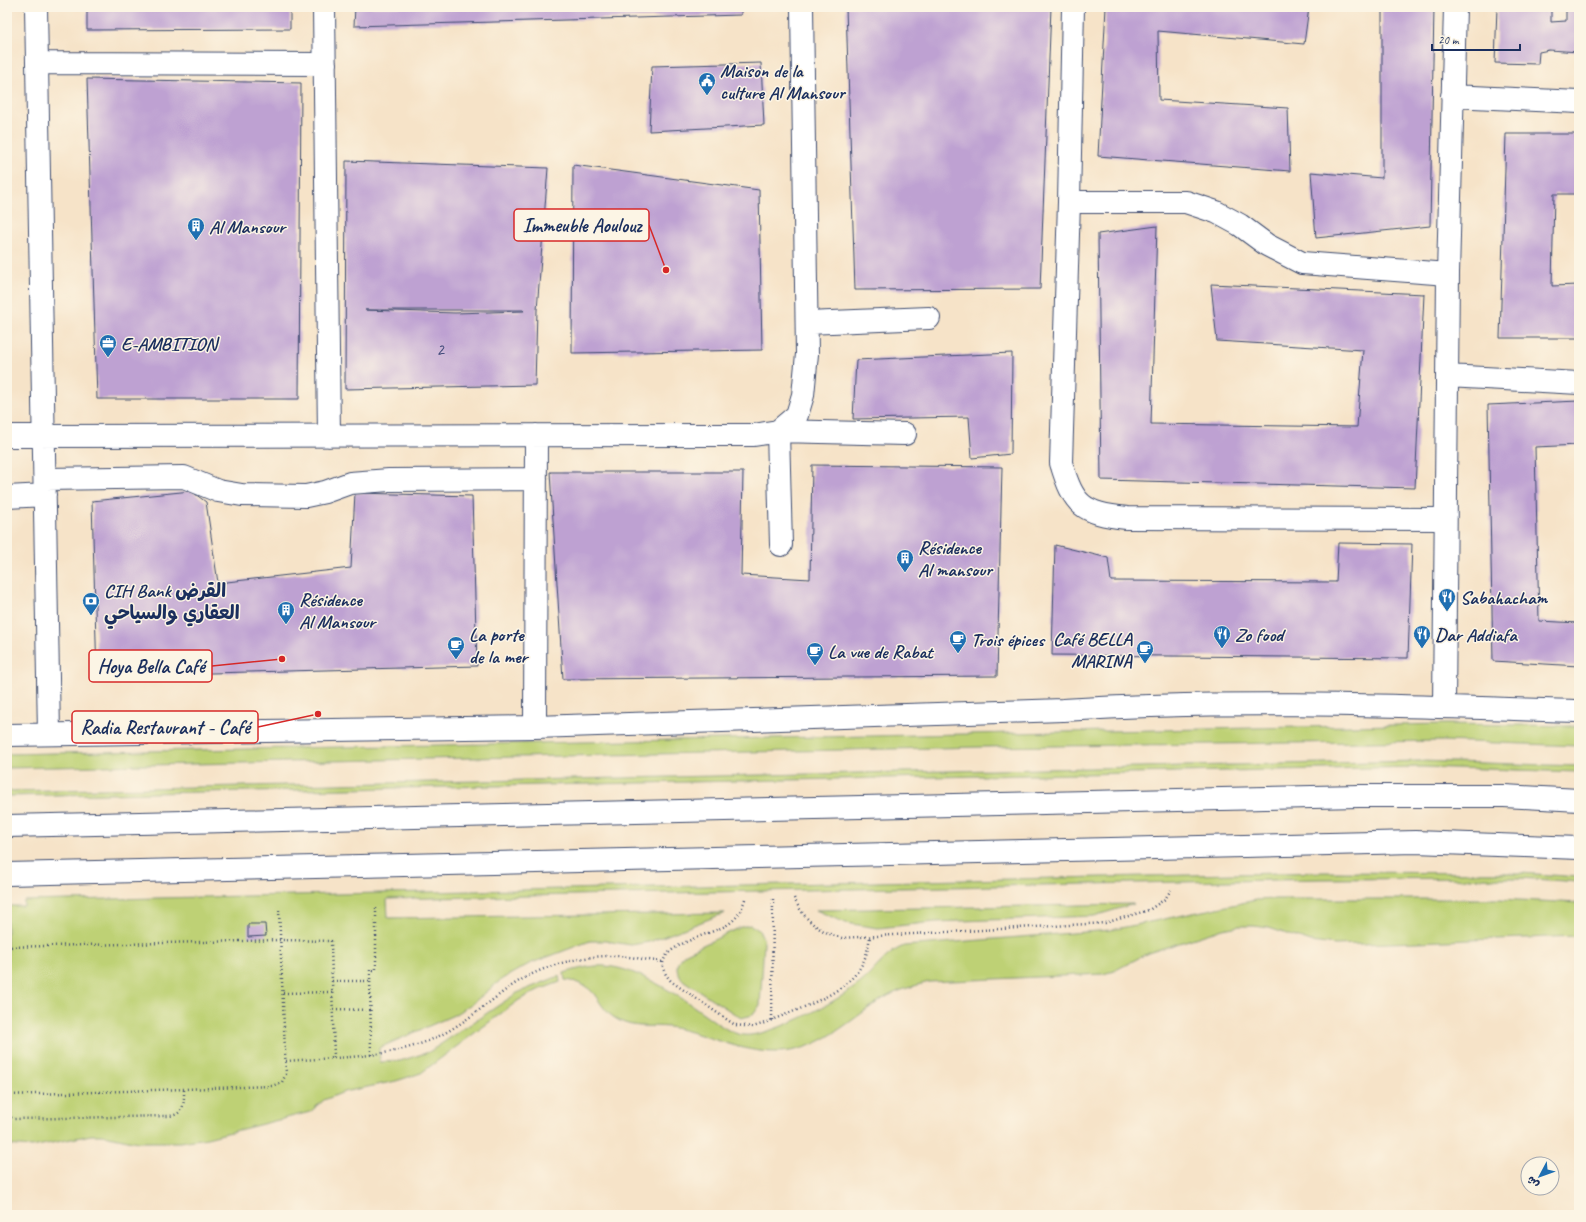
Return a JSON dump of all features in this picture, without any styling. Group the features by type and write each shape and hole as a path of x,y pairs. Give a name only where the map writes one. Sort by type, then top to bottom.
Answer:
{"street":[{"path":"36,7 49,734"},
{"path":"324,7 329,436"},
{"path":"778,431 797,415 803,395 807,354 802,7"},
{"path":"1073,7 1061,463 1069,490 1084,508 1104,515 1127,518 1445,519"},
{"path":"1444,707 1448,274 1455,7"},
{"path":"37,62 325,64"},
{"path":"1452,96 1579,102"},
{"path":"1069,202 1186,202 1216,212 1240,225 1267,246 1302,263 1448,274"},
{"path":"807,323 929,318"},
{"path":"1447,376 1579,383"},
{"path":"778,431 781,545"},
{"path":"7,436 754,435 778,431 905,434"},
{"path":"535,727 536,435"},
{"path":"7,497 45,487 184,477 218,491 242,495 298,496 325,492 350,483 389,480 536,480"},
{"path":"7,735 535,727 1055,710 1142,705 1220,703 1579,711"},
{"path":"7,826 1359,796 1504,796 1579,800"},
{"path":"7,874 1415,842 1579,848"}],"path":[{"path":"794,898 800,910 808,920 829,935 842,938 1105,923 1149,910 1165,899 1171,890"},
{"path":"772,1020 773,899"},
{"path":"744,900 737,917 729,924 676,946 666,956 664,962 664,970 672,982 735,1025 753,1027 772,1020 841,988 861,967 867,954 870,936"},
{"path":"371,1055 370,970 376,970 376,908"},
{"path":"7,1094 277,1085 282,1082 286,1074 286,1061 279,910"},
{"path":"7,947 280,940 331,941 334,1058"},
{"path":"286,1061 393,1052 437,1037 457,1026 524,978 570,961 608,956 664,962"},
{"path":"332,981 370,981"},
{"path":"282,993 332,992"},
{"path":"333,1010 370,1010"},
{"path":"7,1103 8,1115 13,1119 174,1115 182,1109 184,1104 184,1089"}],"green space":[{"path":"1445,724 1579,726 1579,746 1443,741 982,747 7,768 7,754"},
{"path":"1421,761 1579,766 1579,772 1422,767 7,796 7,791"},
{"path":"1324,872 1521,873 1579,877 1579,882 1520,878 1323,879 387,899 388,918 725,913 649,942 631,945 606,941 590,941 529,964 502,979 473,1003 454,1015 379,1048 380,1062 400,1061 429,1052 517,993 559,976 560,982 536,991 519,1000 421,1073 396,1081 344,1092 324,1100 310,1112 207,1138 180,1142 138,1142 103,1135 91,1135 32,1147 7,1145 7,906 24,906 24,901"},
{"path":"1499,899 1579,903 1579,936 1335,945 1311,942 1269,928 1239,926 1223,929 1148,953 1114,971 1103,974 929,982 900,990 889,995 828,1037 816,1043 790,1051 774,1052 743,1048 684,1030 669,1027 637,1026 624,1023 604,1009 596,997 585,986 565,980 564,973 595,966 617,968 630,972 669,991 731,1032 751,1035 794,1021 842,996 865,979 887,956 904,946 1111,930 1256,900"},
{"path":"1134,904 1094,916 935,922 878,928 846,923 816,910"},
{"path":"750,925 760,932 764,943 760,1005 753,1015 741,1018 684,981 677,970 677,966 682,956 686,953 741,927"}],"building":[{"path":"87,7 290,7 290,29 87,30"},
{"path":"355,7 741,7 741,15 354,26"},
{"path":"846,7 1051,7 1040,289 855,290"},
{"path":"1106,7 1309,7 1304,44 1158,31 1159,100 1288,108 1290,171 1098,156"},
{"path":"1382,7 1434,7 1430,226 1316,238 1311,172 1382,178"},
{"path":"1497,7 1551,7 1551,22 1566,21 1566,7 1579,7 1579,52 1549,50 1539,52 1538,64 1495,63"},
{"name":"Maison de la culture Al Mansour","path":"761,63 764,125 649,131 652,66"},
{"name":"Al Mansour","path":"87,79 301,83 299,399 97,399"},
{"path":"1506,134 1579,134 1579,194 1554,194 1552,286 1579,285 1579,338 1500,338"},
{"path":"346,161 548,168 537,310 535,385 345,389","holes":["365,310 524,311 455,313"]},
{"path":"573,165 759,190 762,350 572,353"},
{"path":"1157,226 1151,424 1357,427 1363,350 1217,341 1211,284 1424,294 1415,488 1101,480 1098,234"},
{"path":"1012,353 1011,454 972,458 969,417 853,419 856,360"},
{"path":"1579,401 1579,445 1535,447 1539,621 1579,623 1579,666 1493,661 1488,405"},
{"name":"Résidence Al mansour","path":"812,465 1002,467 997,676 563,679 550,472 743,472 741,575 810,579"},
{"name":"Résidence Al Mansour","path":"191,491 206,502 218,583 351,568 355,493 472,496 477,666 97,676 92,501"},
{"path":"1338,543 1412,544 1408,658 1052,655 1055,545 1108,558 1111,581 1336,582"},
{"path":"248,924 265,924 266,936 248,937"}],"place":[{"name":"Maison de la culture Al Mansour","path":"707,96"},
{"name":"Al Mansour","path":"196,241"},
{"name":"Immeuble Aoulouz","path":"666,270"},
{"name":"E-AMBITION","path":"108,358"},
{"name":"Résidence Al mansour","path":"905,573"},
{"name":"Sabahacham","path":"1447,612"},
{"name":"CIH Bank القرض العقاري والسياحي","path":"91,616"},
{"name":"Résidence Al Mansour","path":"286,625"},
{"name":"Zo food","path":"1222,649"},
{"name":"Dar Addiafa","path":"1422,649"},
{"name":"Trois épices","path":"958,654"},
{"name":"Hoya Bella Café","path":"282,659"},
{"name":"La porte de la mer","path":"456,660"},
{"name":"Café BELLA MARINA","path":"1145,664"},
{"name":"La vue de Rabat","path":"815,666"},
{"name":"Radia Restaurant - Café","path":"318,714"}]}
